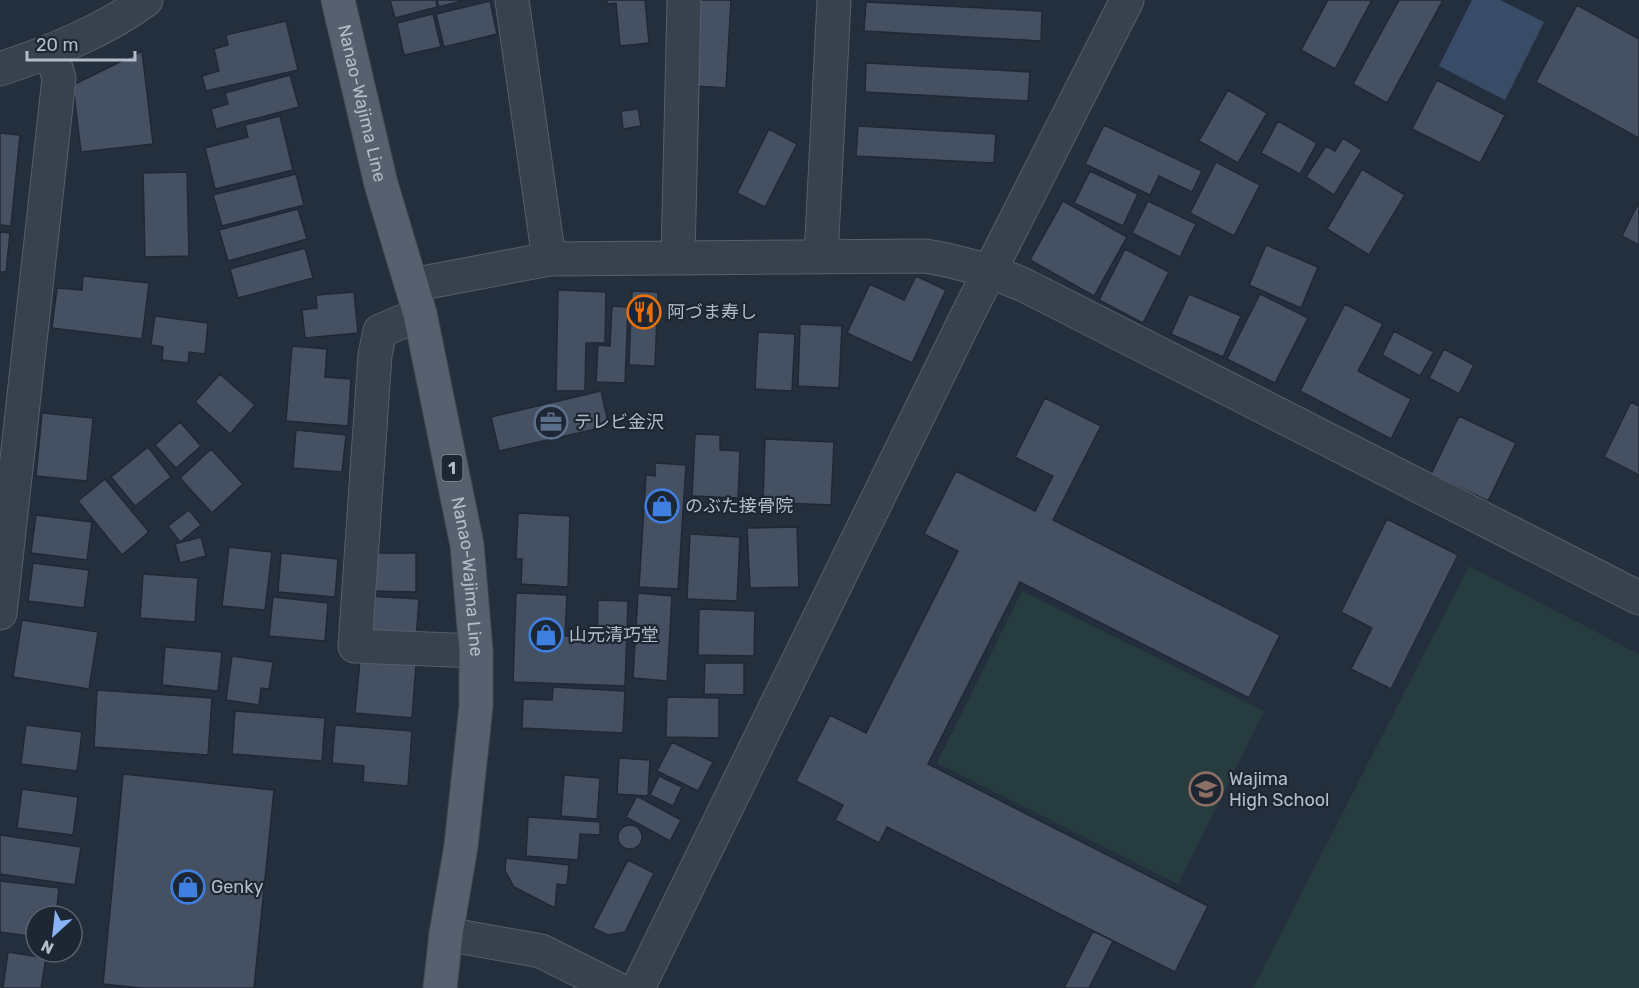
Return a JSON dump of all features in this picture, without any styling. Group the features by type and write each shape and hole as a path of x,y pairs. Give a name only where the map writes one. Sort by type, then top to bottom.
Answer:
{"main road":[{"name":"Nanao-Wajima Line","path":"338,0 381,184 416,299 467,545 476,651 476,706 461,846 446,934 440,988"}],"street":[{"path":"0,69 51,52 126,15 146,0"},
{"path":"512,0 549,259"},
{"path":"678,258 684,0"},
{"path":"821,257 834,0"},
{"path":"638,988 990,271 1127,0"},
{"path":"0,613 59,78 51,52"},
{"path":"476,651 355,646 375,355 380,332 416,299 549,259 926,256 990,271 1024,285 1639,598"},
{"path":"446,934 541,951 615,988"}],"green space":[{"path":"1469,566 1639,654 1639,988 1253,988"},
{"path":"1022,591 1264,711 1178,884 937,763"}],"water":[{"path":"1472,0 1500,0 1544,22 1505,100 1439,66"}],"building":[{"path":"390,0 436,0 437,7 395,18"},
{"path":"437,0 465,0 439,7"},
{"path":"607,0 645,0 649,43 620,46 616,3 607,4"},
{"path":"700,0 731,0 726,88 695,86"},
{"path":"1328,0 1372,0 1335,69 1301,50"},
{"path":"1399,0 1443,0 1387,103 1353,84"},
{"path":"490,1 497,34 444,47 436,14"},
{"path":"866,2 1042,11 1041,41 864,31"},
{"path":"1577,5 1639,39 1639,138 1536,82"},
{"path":"433,14 441,47 404,55 397,23"},
{"path":"286,21 298,70 206,91 202,76 219,71 214,49 228,45 226,35"},
{"path":"142,51 153,144 81,152 73,85"},
{"path":"866,63 1030,72 1028,101 865,92"},
{"path":"290,75 299,107 216,129 211,109 228,104 225,93"},
{"path":"1437,80 1505,115 1480,163 1412,129"},
{"path":"1228,90 1267,113 1238,163 1199,141"},
{"path":"638,109 641,126 623,129 621,111"},
{"path":"280,116 293,170 215,189 205,148 248,137 245,125"},
{"path":"1278,121 1317,143 1300,174 1261,153"},
{"path":"1104,125 1202,171 1192,192 1159,176 1150,195 1085,164"},
{"path":"858,126 996,134 994,163 856,156"},
{"path":"769,129 797,144 765,207 737,193"},
{"path":"0,133 20,135 11,226 0,225"},
{"path":"1343,138 1362,150 1334,195 1306,177 1326,146 1335,151"},
{"path":"1216,162 1260,185 1234,236 1190,213"},
{"path":"1362,169 1405,195 1369,255 1327,229"},
{"path":"1090,171 1138,194 1123,226 1074,203"},
{"path":"187,172 189,256 145,257 143,173"},
{"path":"296,174 304,205 222,226 213,195"},
{"path":"1063,201 1127,237 1094,296 1030,260"},
{"path":"1148,201 1196,224 1180,257 1132,233"},
{"path":"1639,202 1639,245 1622,236"},
{"path":"298,209 307,239 228,261 219,230"},
{"path":"0,232 10,233 6,272 0,272"},
{"path":"1266,245 1318,267 1301,308 1249,285"},
{"path":"305,248 313,278 238,298 230,269"},
{"path":"1125,249 1169,272 1143,323 1099,300"},
{"path":"83,276 149,283 142,339 52,328 57,288 82,290"},
{"path":"916,276 946,290 912,363 847,333 870,284 904,300"},
{"path":"558,290 606,292 605,343 586,343 585,391 556,391"},
{"path":"632,291 658,292 655,366 629,365"},
{"path":"354,292 358,333 305,338 302,310 317,308 316,295"},
{"path":"1189,294 1241,316 1223,357 1171,334"},
{"path":"1260,294 1308,318 1275,383 1227,359"},
{"path":"1345,304 1383,324 1358,371 1411,399 1391,439 1300,391"},
{"path":"612,306 628,307 625,383 596,382 598,345 610,346"},
{"path":"155,316 208,323 205,354 189,352 188,363 162,360 163,347 151,345"},
{"path":"800,324 842,326 839,388 798,386"},
{"path":"1394,331 1434,352 1420,376 1382,355"},
{"path":"758,332 795,334 792,391 755,389"},
{"path":"292,346 327,349 325,377 351,379 348,426 286,421"},
{"path":"1444,349 1474,365 1459,394 1429,378"},
{"path":"220,374 255,405 230,434 195,402"},
{"path":"601,391 609,426 499,451 491,417"},
{"path":"1045,398 1101,426 1053,520 1280,635 1249,698 1020,582 928,764 1208,906 1175,972 887,827 879,843 835,820 843,805 796,781 830,715 866,733 958,551 924,534 956,471 1035,511 1053,476 1015,457"},
{"path":"1631,402 1639,406 1639,475 1604,457"},
{"path":"42,413 93,418 87,481 36,476"},
{"path":"1459,416 1516,443 1488,501 1431,474"},
{"path":"180,422 201,446 176,468 155,445"},
{"path":"296,430 346,435 342,472 293,468"},
{"path":"695,434 720,435 720,450 740,451 738,498 692,496"},
{"path":"765,439 834,442 831,505 763,502"},
{"path":"148,447 171,477 135,506 111,477"},
{"path":"211,449 243,484 212,513 180,478"},
{"path":"655,463 686,465 678,589 639,587 646,475 655,476"},
{"path":"105,479 149,532 122,555 78,501"},
{"path":"189,510 201,525 180,542 168,526"},
{"path":"518,513 570,516 568,587 521,584 522,559 516,559"},
{"path":"36,515 92,522 87,560 31,553"},
{"path":"1387,519 1458,555 1391,689 1351,669 1372,628 1341,612"},
{"path":"797,527 799,587 750,588 747,528"},
{"path":"690,534 740,537 737,601 687,599"},
{"path":"201,537 206,556 180,563 175,544"},
{"path":"229,547 272,552 265,610 222,606"},
{"path":"281,553 338,559 335,597 278,592"},
{"path":"368,553 416,553 416,592 368,591"},
{"path":"33,563 89,570 84,608 28,601"},
{"path":"143,574 198,578 195,622 140,618"},
{"path":"516,593 567,595 565,636 597,638 598,600 628,601 625,686 513,682"},
{"path":"638,593 672,596 667,681 633,678"},
{"path":"367,596 419,599 416,640 364,637"},
{"path":"273,597 328,603 325,641 269,636"},
{"path":"699,609 755,611 754,656 698,655"},
{"path":"22,620 98,632 89,689 13,677"},
{"path":"165,647 222,652 218,691 162,685"},
{"path":"232,656 273,662 269,689 261,688 259,705 226,700"},
{"path":"360,660 416,665 412,718 355,713"},
{"path":"705,663 744,663 744,695 704,694"},
{"path":"553,687 625,691 623,733 522,728 523,699 552,700"},
{"path":"97,690 212,698 208,755 94,747"},
{"path":"667,697 719,698 719,738 666,737"},
{"path":"235,711 325,718 322,761 232,754"},
{"path":"26,725 82,732 77,771 21,764"},
{"path":"335,725 412,731 408,786 363,782 364,766 332,763"},
{"path":"672,742 713,762 698,791 657,771"},
{"path":"619,758 650,760 648,796 617,794"},
{"name":"Genky","path":"123,774 274,790 254,988 141,988 103,984"},
{"path":"564,775 600,778 597,819 561,816"},
{"path":"659,776 682,787 673,806 650,795"},
{"path":"22,789 78,797 73,835 17,828"},
{"path":"637,796 681,820 670,841 626,817"},
{"path":"528,817 600,822 600,835 580,834 578,860 526,856"},
{"path":"630,825 639,828 642,837 639,846 630,849 621,846 618,837 621,828"},
{"path":"0,835 81,847 75,885 0,874"},
{"path":"506,858 569,865 567,885 557,884 555,908 514,887 505,871"},
{"path":"628,860 654,873 625,932 608,935 593,928"},
{"path":"0,881 59,888 57,904 24,904 24,935 0,932"},
{"path":"1093,931 1113,941 1089,988 1064,988"},
{"path":"8,952 24,955 24,964 45,964 41,988 3,988"}],"place":[{"name":"阿づま寿し","path":"644,312"},
{"name":"テレビ金沢","path":"551,422"},
{"name":"のぶた接骨院","path":"662,506"},
{"name":"山元清巧堂","path":"546,635"},
{"name":"Wajima High School","path":"1206,789"},
{"name":"Genky","path":"188,887"}]}
